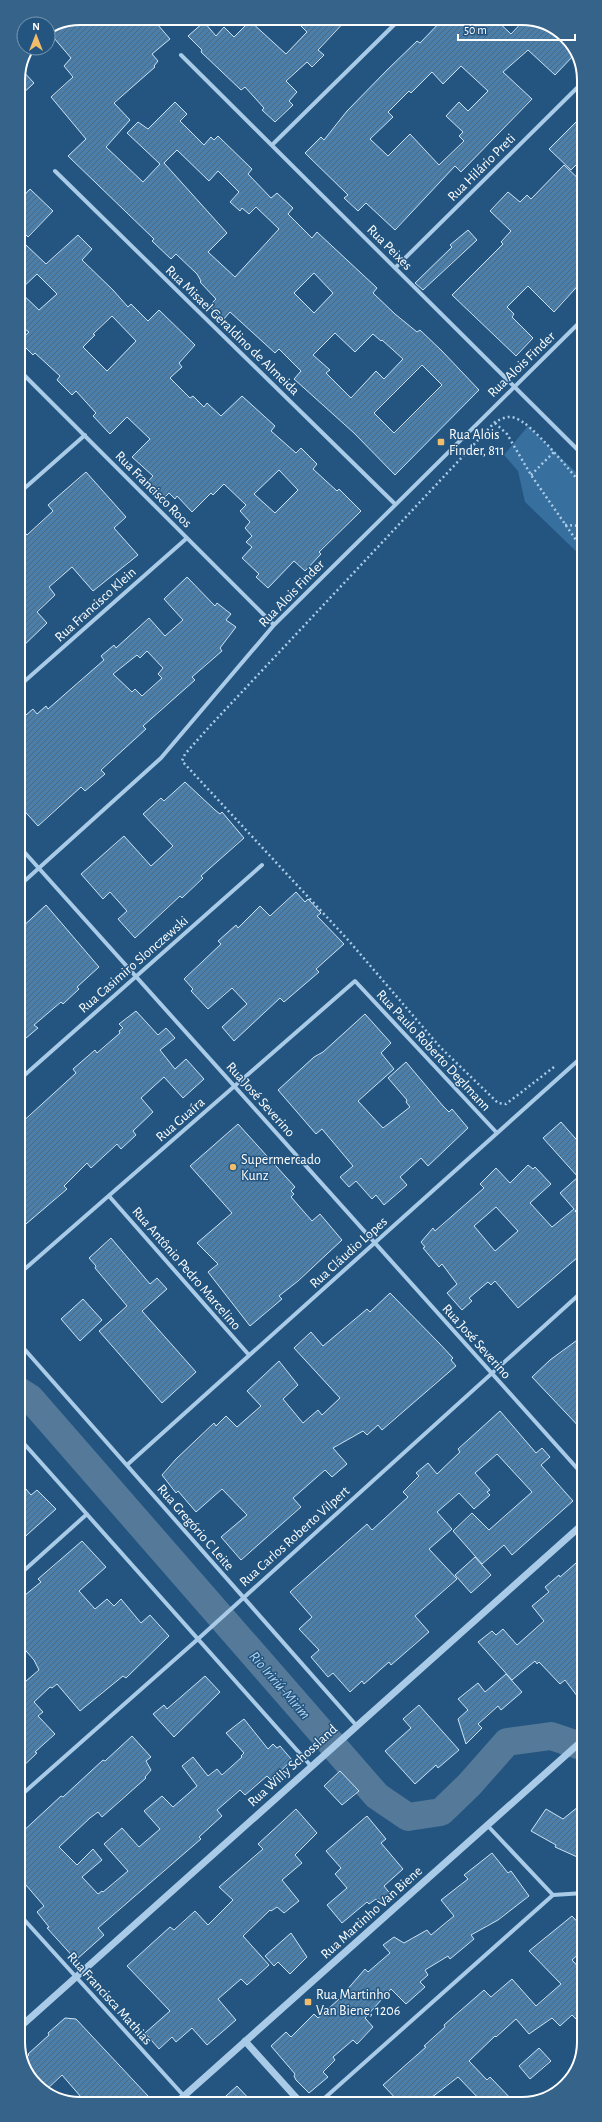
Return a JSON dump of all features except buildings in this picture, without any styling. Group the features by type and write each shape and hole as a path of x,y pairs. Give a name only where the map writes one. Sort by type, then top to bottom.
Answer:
{"street":[{"path":"272,145 394,25"},
{"name":"Rua Peixes","path":"180,55 577,449"},
{"name":"Rua Hilário Preti","path":"395,268 577,88"},
{"name":"Rua Misael Geraldino de Almeida","path":"55,171 395,504"},
{"name":"Rua Alois Finder","path":"25,880 161,758 274,625 577,325"},
{"name":"Rua Francisco Roos","path":"25,376 274,625"},
{"path":"25,488 85,436"},
{"name":"Rua Francisco Klein","path":"25,681 187,538"},
{"name":"Rua José Severino","path":"25,853 577,1468"},
{"name":"Rua Casimiro Slonczewski","path":"25,1075 262,865"},
{"name":"Rua Guaíra","path":"25,1269 355,981"},
{"name":"Rua Paulo Roberto Deglmann","path":"355,981 497,1133"},
{"name":"Rua Cláudio Lopes","path":"127,1465 577,1061"},
{"name":"Rua Antônio Pedro Marcelino","path":"109,1196 249,1355"},
{"name":"Rua Carlos Roberto Vilpert","path":"25,1792 198,1639 491,1372 577,1296"},
{"name":"Rua Gregório C Leite","path":"25,1350 356,1725"},
{"path":"25,1445 311,1766"},
{"path":"25,1570 87,1514"},
{"name":"Rua Willy Schossland","path":"25,2023 356,1725 577,1529"},
{"name":"Rua Martinho Van Biene","path":"184,2096 577,1746"},
{"path":"487,1826 553,1895"},
{"path":"326,2097 553,1895 577,1893"},
{"name":"Rua Francisca Mathias","path":"25,1921 184,2096"},
{"path":"245,2042 295,2097"}],"path":[{"path":"487,413 507,434 531,475 577,541"},
{"path":"560,1062 506,1104 498,1104 440,1047 349,941 182,761 185,754 216,720 495,422 506,417 516,418 543,440 577,479"},
{"path":"531,475 554,452"},
{"path":"565,525 577,526"}],"shaded area":[{"path":"528,426 577,473 577,552 525,502 518,471 504,455"}],"waterway":[{"name":"Rio Iririú-Mirim","path":"25,1395 30,1398 377,1796 408,1817 441,1812 469,1785 507,1742 551,1736 577,1745"}],"place":[{"name":"Rua Alois Finder, 811","path":"441,442"},
{"name":"Supermercado Kunz","path":"233,1167"},
{"name":"Rua Martinho Van Biene, 1206","path":"308,2002"}]}
